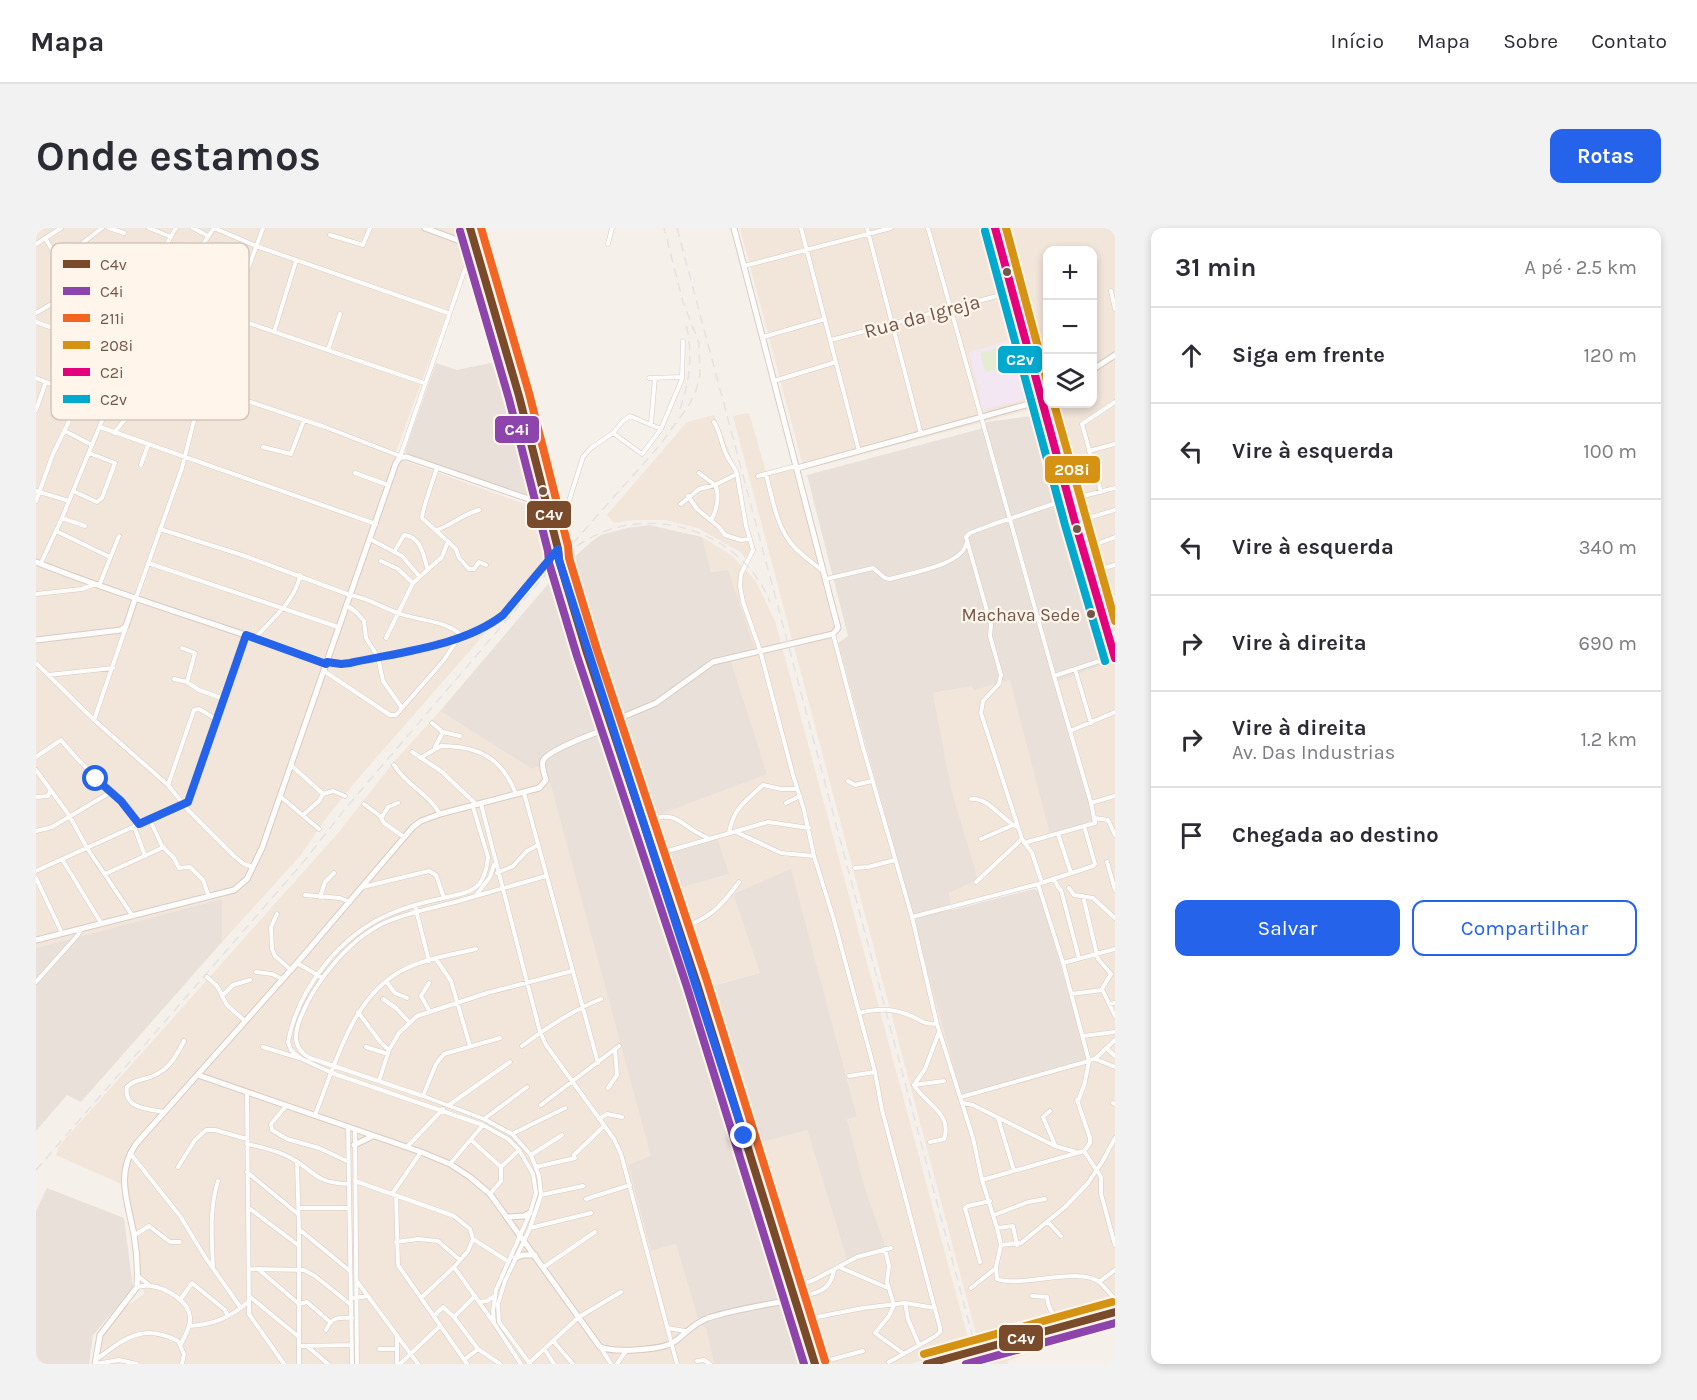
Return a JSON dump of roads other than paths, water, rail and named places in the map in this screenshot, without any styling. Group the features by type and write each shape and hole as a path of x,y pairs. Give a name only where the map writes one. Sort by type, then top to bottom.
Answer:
{"main road":[{"path":"927,1364 949,1361 972,1351 1115,1312"}],"street":[{"path":"36,244 61,228"},
{"path":"83,243 102,228"},
{"path":"109,228 124,233"},
{"path":"149,228 171,237"},
{"path":"167,243 176,228"},
{"path":"193,228 208,236"},
{"path":"204,243 214,228 296,261 448,314"},
{"path":"249,265 263,228"},
{"path":"330,235 363,245 370,228"},
{"path":"425,228 475,246"},
{"path":"608,244 612,228"},
{"path":"95,1363 100,1335 137,1287 134,1235 124,1184 126,1164 130,1153 404,837 421,821 440,814 539,788 545,778 542,765 545,758 575,741 656,703 713,662 833,634 837,631 838,623 734,228"},
{"path":"801,228 859,451"},
{"path":"867,228 921,434"},
{"path":"744,266 891,228"},
{"path":"928,228 1096,823 1023,841 975,882"},
{"path":"995,228 1043,394"},
{"path":"455,239 471,231 519,396 559,560 815,1364 863,1351"},
{"path":"45,238 51,248"},
{"path":"36,940 234,890 243,883 254,867 292,766 338,627 448,314 475,246"},
{"path":"274,332 296,261"},
{"path":"1111,291 1115,309"},
{"name":"Rua da Igreja","path":"831,340 1012,292"},
{"path":"36,313 51,304"},
{"path":"328,350 340,314"},
{"path":"762,337 825,319"},
{"path":"36,322 51,328"},
{"path":"249,323 424,383"},
{"path":"613,433 642,454 661,429 674,401 682,377 683,341"},
{"path":"1097,367 1115,355"},
{"path":"774,381 836,362"},
{"path":"649,378 682,377"},
{"path":"36,378 51,384"},
{"path":"651,423 655,378"},
{"path":"36,410 46,382"},
{"path":"249,401 546,505"},
{"path":"758,476 792,467 797,468 1043,402"},
{"path":"1101,492 1082,424 1115,402"},
{"path":"1047,408 1075,522 1100,604 1112,634 1115,657 1054,676"},
{"path":"556,541 561,533 583,457 591,448 613,433 627,417 651,423 661,429"},
{"path":"36,501 37,492 70,420"},
{"path":"103,420 62,518 38,563 135,599 326,663 341,664 425,648 472,634 503,615 558,549"},
{"path":"114,433 124,420"},
{"path":"94,720 182,468 195,420"},
{"path":"263,447 290,454 304,420"},
{"path":"714,422 720,431 725,450 737,474 746,526 753,550 741,574 740,586 743,602 760,650 809,828 814,856 834,920 875,1072 882,1110 940,1332 889,1362"},
{"path":"100,427 376,524"},
{"path":"65,431 92,445"},
{"path":"1089,451 1115,444"},
{"path":"141,465 148,445"},
{"path":"73,491 97,502 102,498 115,463 89,453"},
{"path":"437,467 421,515 456,549 462,562 471,570 479,562 486,565"},
{"path":"355,473 388,486"},
{"path":"699,473 714,484 717,490 716,511 711,520"},
{"path":"681,504 699,489 737,474"},
{"path":"766,474 783,530 800,553 825,576"},
{"path":"825,576 873,568 885,578 890,579 955,559 965,549 966,537 970,533 1069,499 1115,488"},
{"path":"37,492 69,501"},
{"path":"688,496 697,509 730,538 750,539"},
{"path":"437,530 450,525 467,513 479,510"},
{"path":"1075,522 1115,510"},
{"path":"62,518 85,526"},
{"path":"159,529 300,575 350,596 362,597 399,614 450,628 461,637"},
{"path":"56,531 110,557"},
{"path":"394,552 404,535 414,538 420,545 428,570"},
{"path":"97,585 118,536"},
{"path":"1083,549 1115,537"},
{"path":"370,539 405,560 419,576"},
{"path":"967,540 991,625 990,636 1001,675 999,684 983,701 981,713 1015,826 1032,853 1089,1060 1087,1076 1078,1100 1090,1138 1090,1143 1082,1152 982,1180"},
{"path":"386,638 412,584 442,557 448,541"},
{"path":"381,561 398,569 412,584"},
{"path":"148,563 338,627"},
{"path":"1090,572 1115,565"},
{"path":"255,638 283,608 296,588 300,575"},
{"path":"36,594 97,585"},
{"path":"1100,604 1115,597"},
{"path":"346,605 364,621 366,638 378,657 383,681 402,709"},
{"path":"36,640 116,631 126,626"},
{"path":"833,634 912,917 937,1024 963,1103 982,1180 997,1228 1001,1245 996,1267 997,1279 999,1281 1071,1276 1099,1282 1115,1300 1094,1309 1060,1318 1048,1307 1047,1297 1032,1296"},
{"path":"36,871 185,804 190,798 246,635"},
{"path":"324,671 390,714 396,715 461,637"},
{"path":"182,648 195,653 188,682"},
{"path":"36,663 94,720 168,785 234,856 244,864 254,867"},
{"path":"48,675 113,668"},
{"path":"1075,669 1090,723"},
{"path":"174,679 188,682 199,690 224,699"},
{"path":"168,785 195,709 216,719"},
{"path":"1070,731 1115,712"},
{"path":"432,723 443,732 459,736"},
{"path":"435,748 443,732"},
{"path":"36,757 61,740 75,758 127,808 136,825 145,856"},
{"path":"420,758 435,748 445,746 482,752 498,763 516,794"},
{"path":"412,752 441,771 477,806 488,832 540,1032 546,1045 618,1146 676,1364"},
{"path":"394,765 404,779 430,799 440,814"},
{"path":"292,766 322,794"},
{"path":"36,770 69,815 87,848 132,915"},
{"path":"848,781 855,785 873,781"},
{"path":"729,833 735,812 763,785 781,789 797,789"},
{"path":"36,797 48,796 51,790"},
{"path":"322,794 333,791 345,796"},
{"path":"36,831 52,827 111,792"},
{"path":"524,793 598,1063"},
{"path":"303,815 320,801 322,794"},
{"path":"786,802 800,796"},
{"path":"1091,803 1115,796"},
{"path":"281,797 319,830"},
{"path":"971,799 986,803 1015,826"},
{"path":"381,817 388,807 398,803"},
{"path":"364,804 381,817 384,823 404,837"},
{"path":"477,806 487,850 487,865 479,885 463,897 444,898 414,906 390,914 367,927 333,956 317,975 309,988 298,1018 295,1038 298,1048 310,1058 484,1119 512,1134 531,1155 542,1195 501,1292 498,1313 500,1322 529,1363 579,1317 621,1292"},
{"path":"642,821 660,816 673,816 696,833 709,839"},
{"path":"1095,818 1108,820 1115,835"},
{"path":"150,820 178,868 190,867 203,880 209,897"},
{"path":"654,855 773,822 809,828"},
{"path":"981,839 1015,826"},
{"path":"912,917 1054,879 1095,864 1084,826"},
{"path":"482,834 488,832"},
{"path":"735,832 783,854 814,856"},
{"path":"1058,833 1071,873"},
{"path":"497,873 510,868 527,851 538,845"},
{"path":"105,874 164,847"},
{"path":"62,859 101,923"},
{"path":"855,868 895,860"},
{"path":"477,894 490,877 494,861"},
{"path":"1107,862 1115,890"},
{"path":"363,887 429,871 436,876 444,898"},
{"path":"320,897 325,882 334,873"},
{"path":"281,1053 298,1018 323,978 335,962 363,936 389,921 416,912 463,897 502,889 546,876"},
{"path":"36,878 62,933"},
{"path":"1054,879 1061,890 1079,958"},
{"path":"678,929 700,922 714,912 728,899 739,882"},
{"path":"1069,888 1074,895 1094,897 1115,918"},
{"path":"305,895 340,898 350,902"},
{"path":"1083,896 1096,954 1111,975 1102,990 1115,1017"},
{"path":"414,906 429,961"},
{"path":"278,914 271,927 272,949 275,956 291,970"},
{"path":"36,982 77,936 81,928"},
{"path":"315,1114 347,1034 358,1012 372,993 401,971 476,949"},
{"path":"1063,963 1115,949"},
{"path":"436,959 452,981 470,1046"},
{"path":"297,963 323,978"},
{"path":"379,1081 388,1052 399,1033 409,1022 429,1010 572,971"},
{"path":"256,972 272,974 282,979"},
{"path":"207,977 217,986 227,1005 245,1021"},
{"path":"222,996 233,985 250,980"},
{"path":"386,981 395,993 406,998"},
{"path":"429,983 421,996 429,1010"},
{"path":"1071,994 1102,990"},
{"path":"383,999 409,1022"},
{"path":"522,1046 540,1032 582,1007 601,999"},
{"path":"1109,1004 1115,1003"},
{"path":"859,1013 877,1008 886,1009 908,1015 923,1024 937,1024"},
{"path":"358,1012 388,1052"},
{"path":"914,1085 925,1069 939,1031"},
{"path":"1083,1036 1115,1032"},
{"path":"289,1035 288,1042 291,1050 300,1058"},
{"path":"423,1096 440,1058 470,1046 500,1038"},
{"path":"1095,1059 1115,1040"},
{"path":"165,1112 133,1105 128,1099 127,1087 131,1082 153,1076 168,1067 184,1041"},
{"path":"541,1104 619,1046"},
{"path":"263,1047 300,1058 332,1072 483,1125 508,1138 519,1150 529,1166 536,1188 530,1213 494,1297 494,1323"},
{"path":"366,1047 388,1052"},
{"path":"1106,1048 1115,1056"},
{"path":"608,1088 617,1075 615,1050"},
{"path":"961,1097 1089,1060 1095,1059 1115,1067"},
{"path":"407,1148 441,1110 510,1062"},
{"path":"849,1076 875,1072"},
{"path":"198,1075 421,1152 450,1164 470,1177 490,1194 611,1364"},
{"path":"914,1085 944,1081"},
{"path":"914,1085 940,1112 945,1121 945,1137 930,1142"},
{"path":"484,1119 527,1087"},
{"path":"399,1095 401,1088"},
{"path":"248,1093 249,1314"},
{"path":"963,1103 973,1105 1055,1146 1082,1152 1101,1177 1101,1194 1115,1245"},
{"path":"286,1105 272,1124 272,1130 293,1142 319,1148 352,1162"},
{"path":"512,1134 565,1108"},
{"path":"1050,1111 1043,1117 1055,1146"},
{"path":"599,1119 607,1114 622,1117"},
{"path":"998,1117 1014,1171"},
{"path":"450,1164 483,1125"},
{"path":"536,1167 574,1156 604,1126"},
{"path":"348,1127 355,1181 357,1281 351,1305 354,1364"},
{"path":"354,1364 356,1318 348,1208 355,1129"},
{"path":"178,1167 195,1140 206,1130 215,1130 280,1153 323,1181 349,1184"},
{"path":"531,1155 562,1134"},
{"path":"354,1145 373,1136"},
{"path":"1001,1245 1017,1245 1048,1222 1080,1192 1096,1172 1115,1137"},
{"path":"471,1140 501,1167"},
{"path":"490,1194 501,1181 501,1167 519,1150"},
{"path":"421,1152 394,1195 398,1265 465,1362 478,1349"},
{"path":"130,1153 180,1216 240,1309 249,1314 284,1364"},
{"path":"297,1162 299,1364"},
{"path":"247,1172 299,1215"},
{"path":"213,1269 213,1194 218,1181"},
{"path":"355,1181 454,1216 470,1229 473,1239 468,1251 421,1298"},
{"path":"586,1199 630,1185"},
{"path":"542,1195 583,1186"},
{"path":"993,1215 1028,1202 1046,1199"},
{"path":"980,1262 965,1208 990,1201"},
{"path":"248,1207 298,1245"},
{"path":"299,1208 348,1208"},
{"path":"507,1217 524,1216 530,1213"},
{"path":"530,1228 591,1213"},
{"path":"1048,1222 1061,1236"},
{"path":"134,1235 148,1226 170,1242 180,1242"},
{"path":"997,1228 1013,1226 1017,1245"},
{"path":"299,1229 351,1274 418,1364"},
{"path":"544,1267 595,1232"},
{"path":"396,1242 418,1239 438,1241 460,1260"},
{"path":"473,1239 508,1262"},
{"path":"791,1287 812,1281 857,1257 891,1248"},
{"path":"885,1249 889,1266 886,1280 894,1305 889,1316 875,1333 904,1354"},
{"path":"515,1258 535,1255"},
{"path":"454,1267 521,1364"},
{"path":"839,1267 888,1288"},
{"path":"971,1288 996,1267"},
{"path":"249,1269 299,1269 315,1275 351,1305"},
{"path":"258,1269 298,1304"},
{"path":"1099,1282 1115,1270"},
{"path":"600,1347 607,1350 627,1351 672,1344 707,1318 795,1299 827,1287 832,1281 834,1271"},
{"path":"138,1276 149,1285 180,1300 189,1311 189,1326 181,1344 184,1354 182,1364"},
{"path":"180,1300 192,1283 220,1306 228,1316"},
{"path":"137,1287 149,1285"},
{"path":"249,1296 300,1337"},
{"path":"354,1298 368,1296"},
{"path":"454,1317 475,1296"},
{"path":"479,1302 494,1297"},
{"path":"189,1326 211,1324 240,1309 248,1302"},
{"path":"298,1304 307,1302 312,1304 330,1322"},
{"path":"802,1320 863,1308 904,1304 935,1308"},
{"path":"904,1304 920,1345"},
{"path":"434,1316 443,1307 454,1317 478,1349 500,1364"},
{"path":"326,1330 330,1322 336,1318 356,1318"},
{"path":"396,1336 399,1364 440,1326"},
{"path":"668,1328 686,1332"},
{"path":"95,1363 132,1336 148,1331 181,1344"},
{"path":"554,1342 573,1364"},
{"path":"300,1346 352,1345"},
{"path":"308,1346 328,1364"},
{"path":"379,1349 396,1349"},
{"path":"545,1350 554,1364"},
{"path":"617,1364 627,1351"},
{"path":"95,1363 118,1360 137,1364"},
{"path":"697,1361 704,1360 710,1364"}],"railway":[{"path":"36,1170 305,860 345,809 559,559 659,446 689,405 700,375 699,343 683,302 664,228"},
{"path":"677,228 980,1364"},
{"path":"680,409 689,367 686,324"},
{"path":"577,546 602,532 630,525 658,524 686,529 713,539 736,555 756,576 770,602"}],"place":[{"name":"Machava Sede","path":"1091,614"}]}
